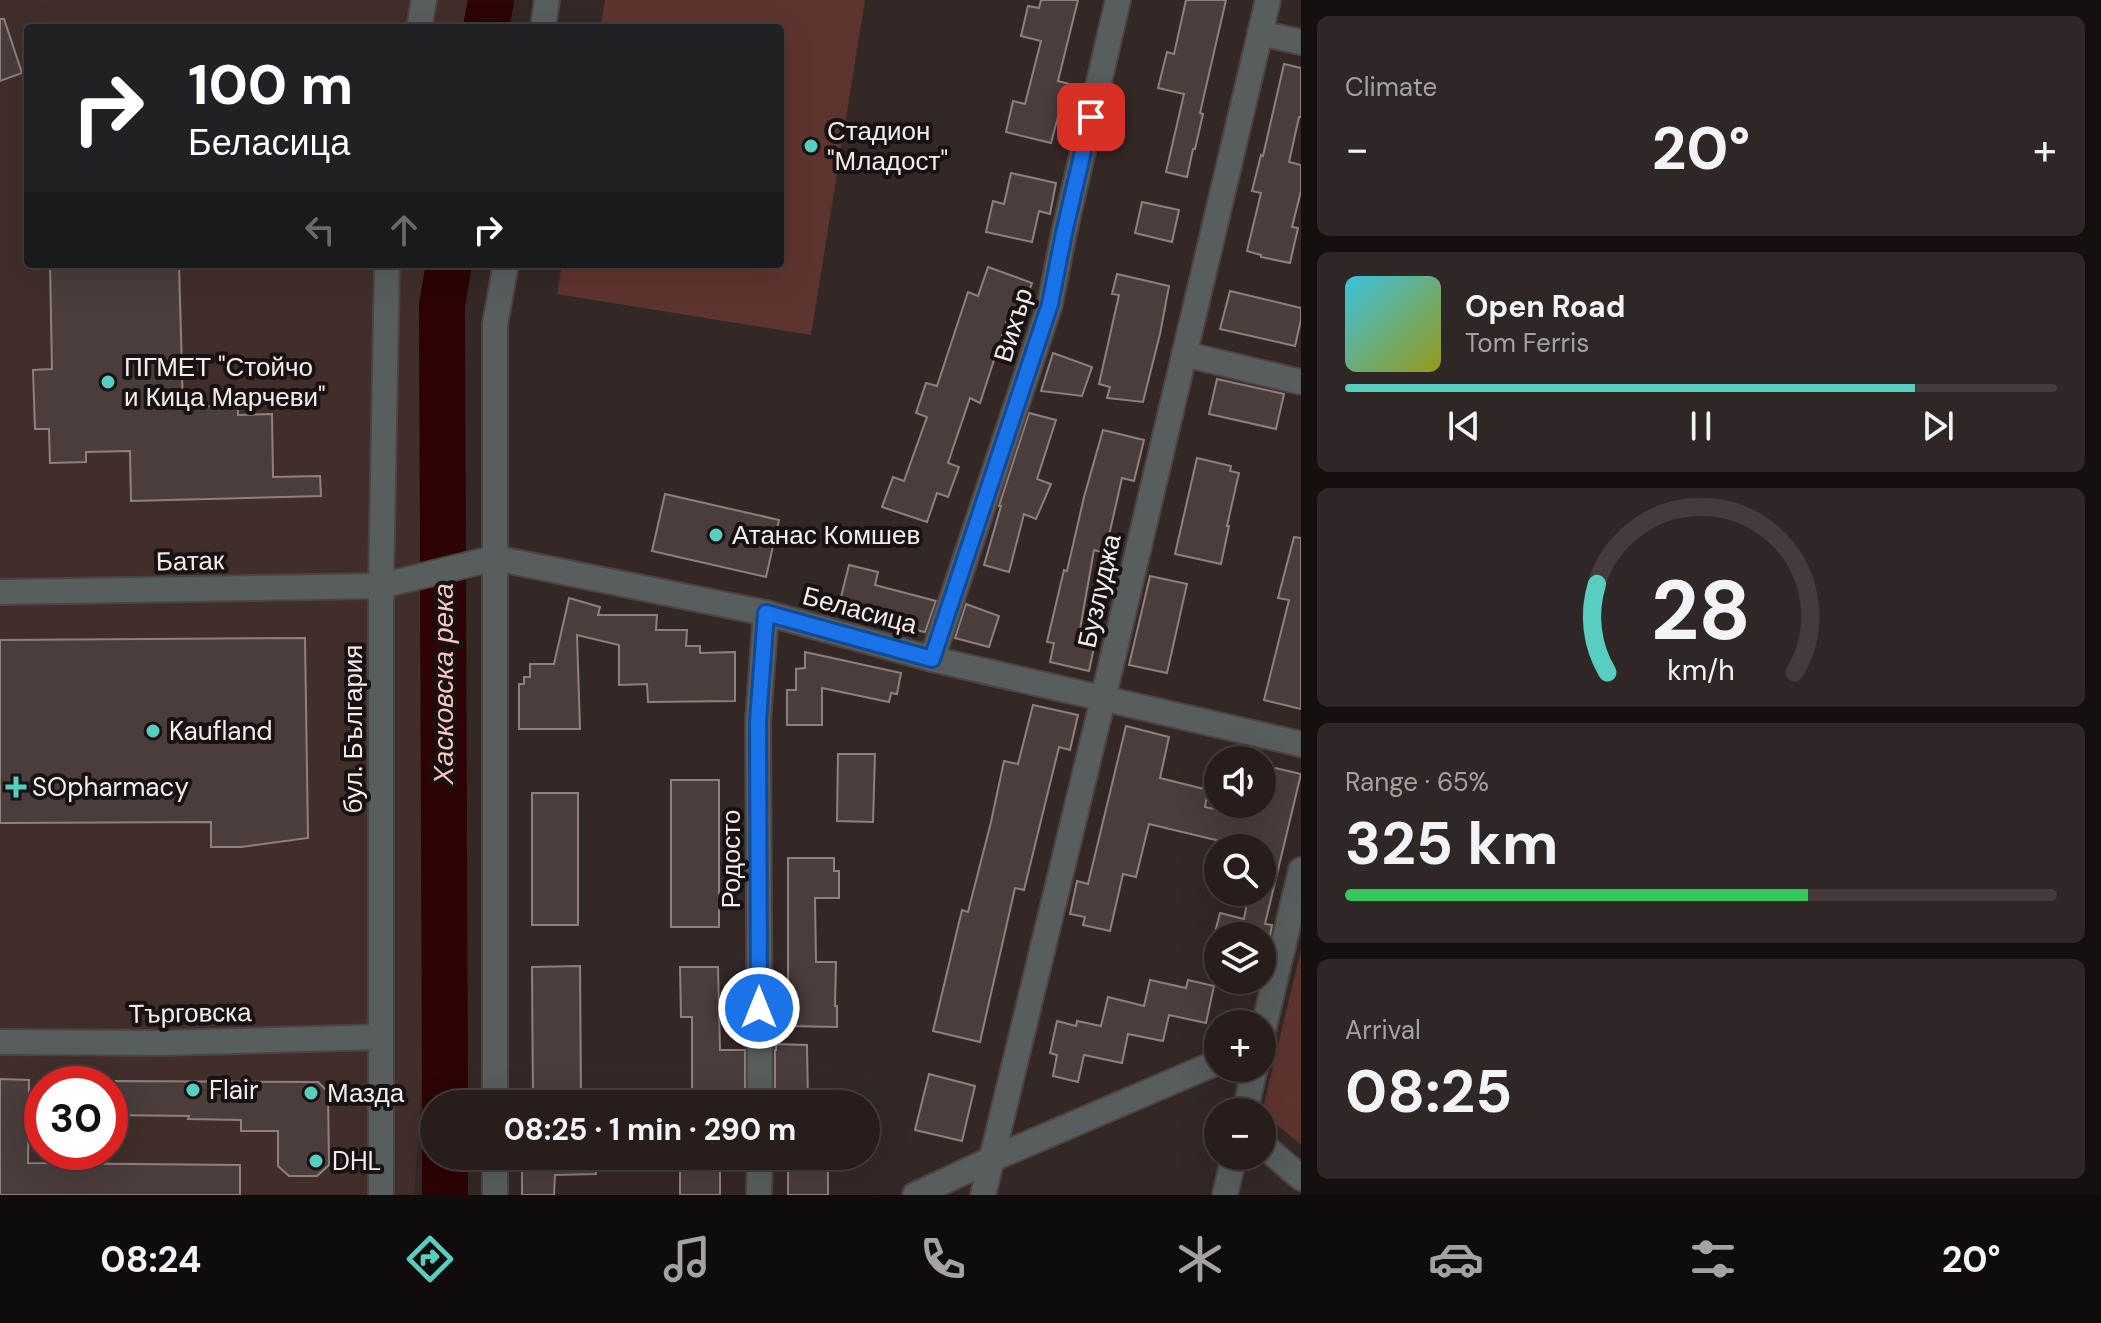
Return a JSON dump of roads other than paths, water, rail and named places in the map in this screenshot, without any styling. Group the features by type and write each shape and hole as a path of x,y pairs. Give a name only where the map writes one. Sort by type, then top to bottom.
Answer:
{"street":[{"path":"420,24 424,0"},
{"path":"544,24 547,0"},
{"name":"Вихър","path":"932,659 1050,304 1118,0"},
{"name":"Бузлуджа","path":"983,1195 1268,0"},
{"path":"1260,33 1301,42"},
{"name":"бул. България","path":"381,1195 381,586 387,268"},
{"path":"495,1090 495,324 505,268"},
{"path":"1184,354 1301,382"},
{"name":"Беласица","path":"495,558 766,613 932,659 1301,744"},
{"name":"Батак","path":"0,592 381,586 495,558"},
{"name":"Родосто","path":"760,1090 758,721 766,613"},
{"path":"1268,1010 1301,870"},
{"name":"Търговска","path":"0,1042 163,1043 381,1037"},
{"path":"915,1195 1204,1068"},
{"path":"1276,1156 1301,1178"},
{"path":"495,1170 495,1195"},
{"path":"759,1195 760,1170"},
{"path":"1225,1195 1231,1170"}],"waterway":[{"name":"Хасковска река","path":"487,24 491,0"},
{"name":"Хасковска река","path":"445,1090 442,305 448,268"},
{"name":"Хасковска река","path":"445,1170 445,1195"}],"place":[{"name":"Стадион \"Младост\"","path":"811,146"},
{"name":"ПГМЕТ \"Стойчо и Кица Марчеви\"","path":"108,382"},
{"name":"Атанас Комшев","path":"716,535"},
{"name":"Kaufland","path":"153,731"},
{"name":"SOpharmacy","path":"16,787"},
{"name":"Flair","path":"193,1090"},
{"name":"Мазда","path":"311,1093"},
{"name":"DHL","path":"316,1161"}]}
